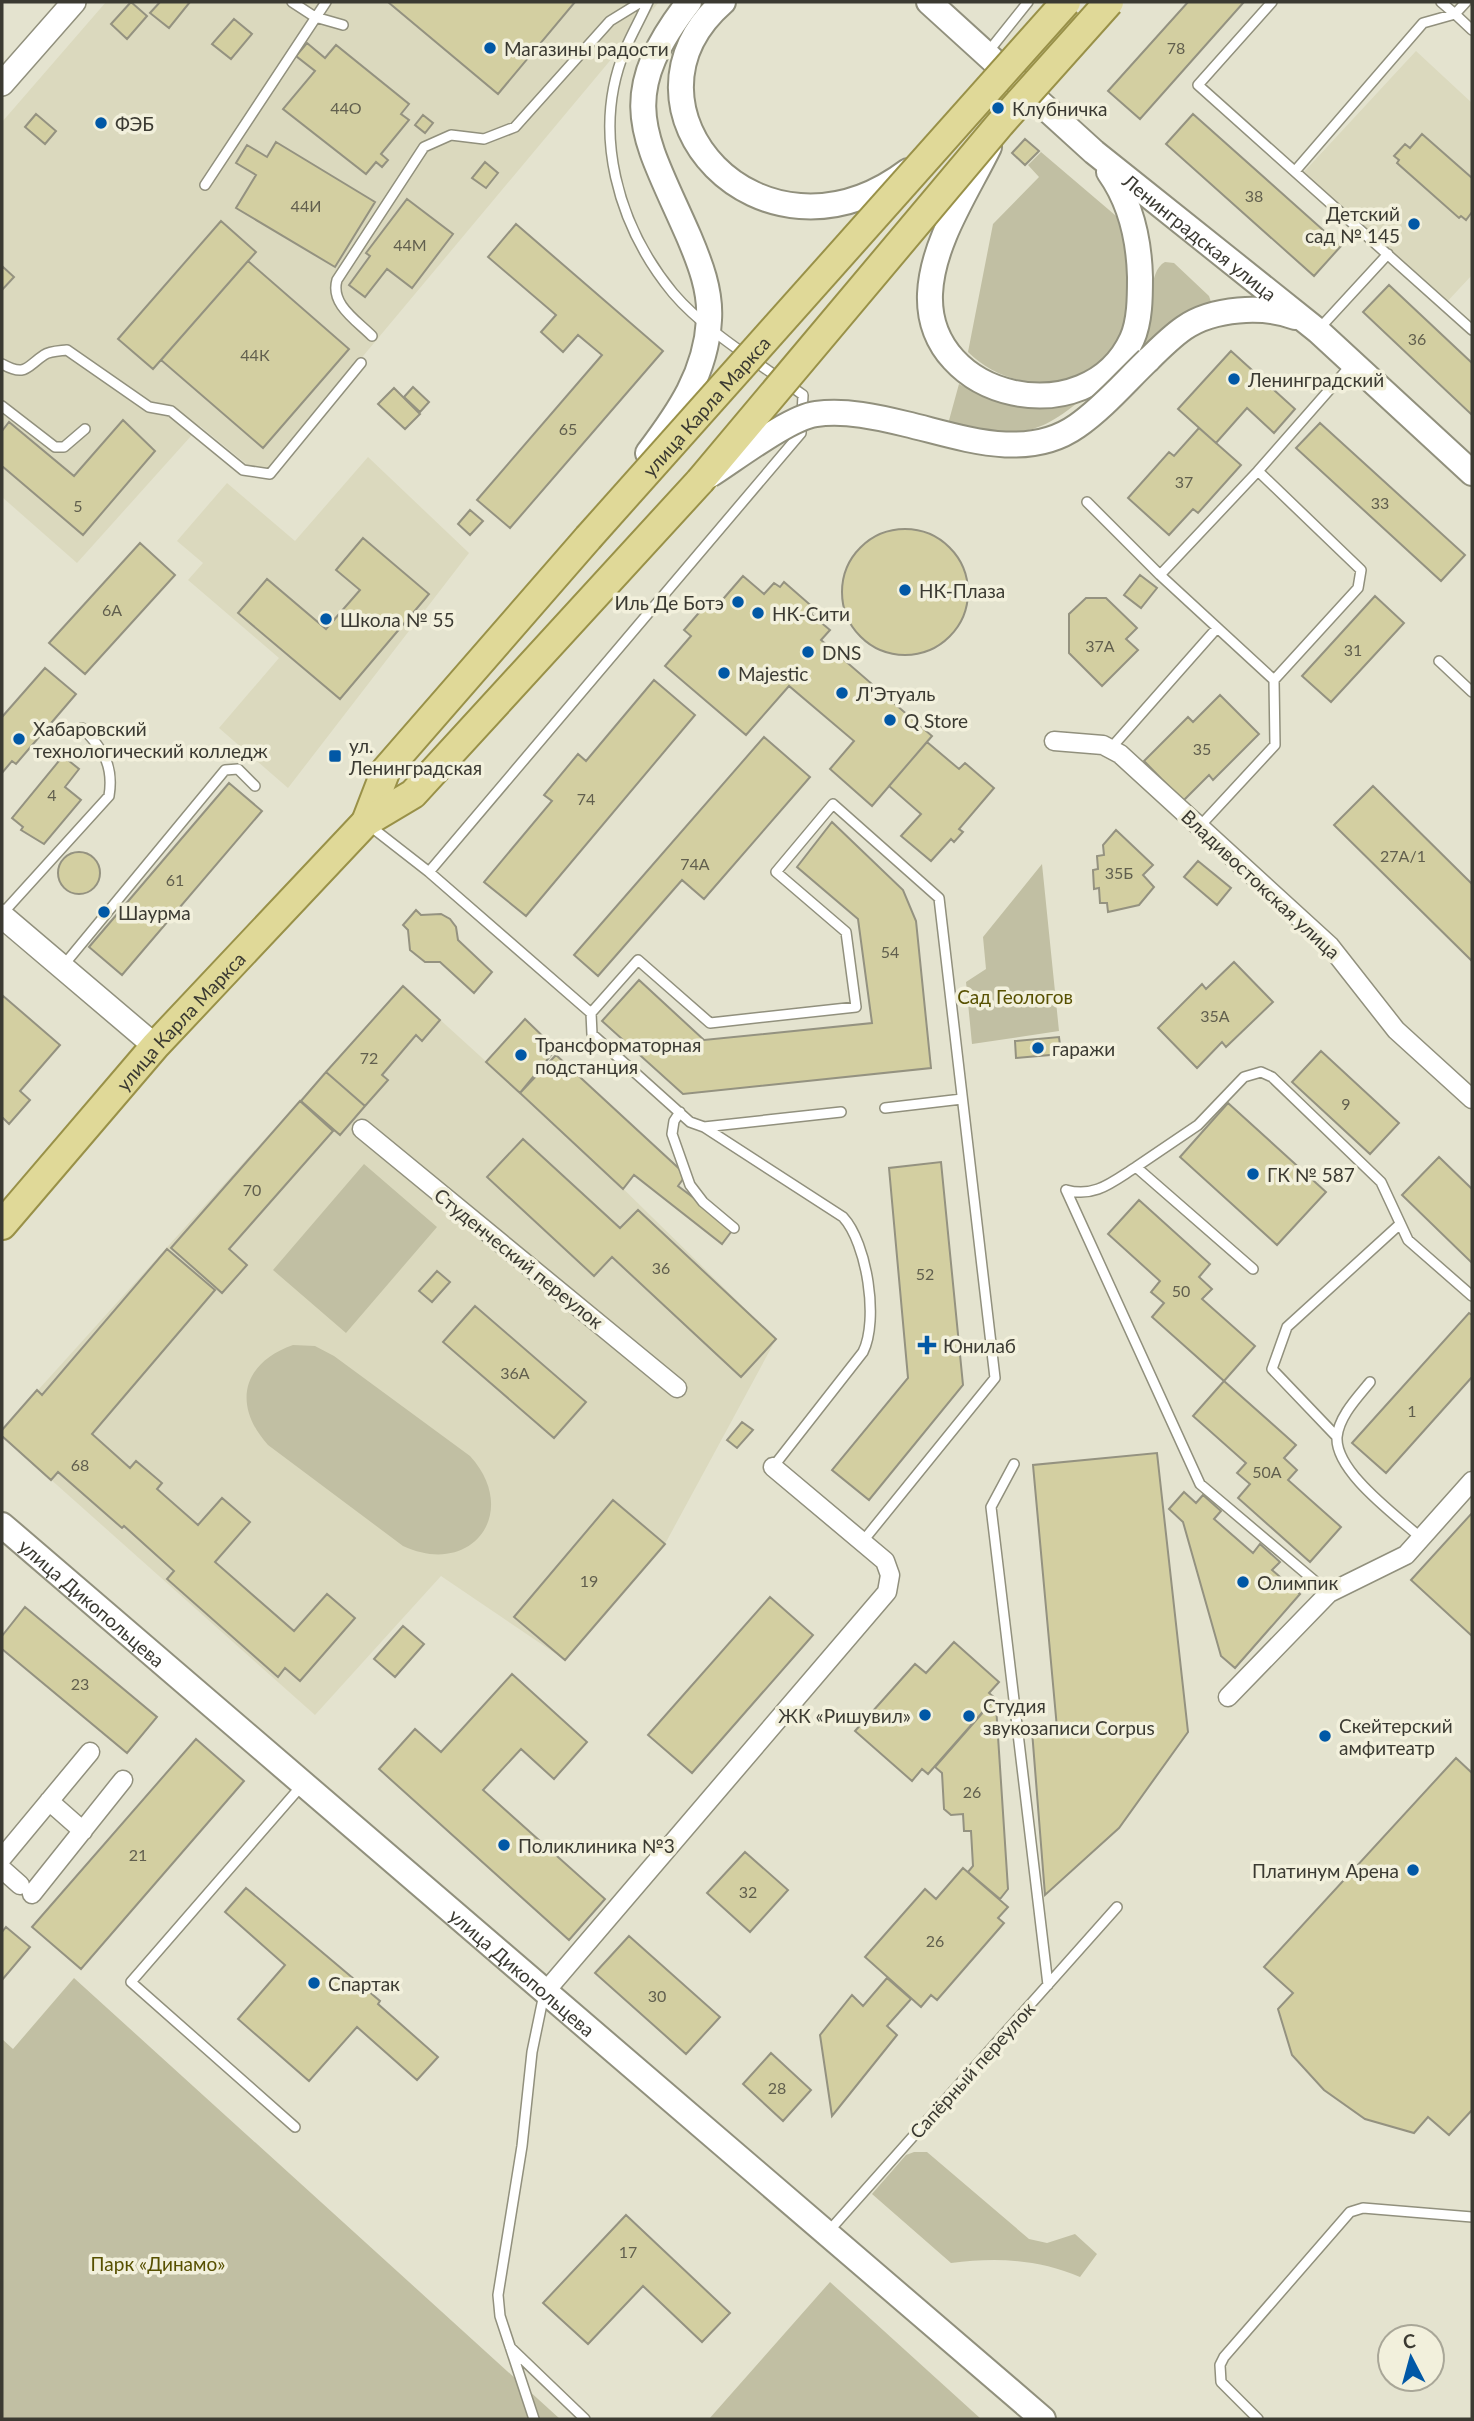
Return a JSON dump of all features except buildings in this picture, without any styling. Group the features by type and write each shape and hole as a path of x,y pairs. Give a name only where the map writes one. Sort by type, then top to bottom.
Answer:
{"main road":[{"path":"588,538 616,494 680,412 698,373 709,325 709,303 703,272 656,162 642,111 648,68 662,39 689,2"},
{"name":"улица Карла Маркса","path":"366,822 386,769 1066,2"},
{"name":"улица Карла Маркса","path":"2,1225 155,1046 366,822 413,794 700,481 1000,124 1109,2"},
{"name":"Ленинградская улица","path":"929,5 987,53 1094,152 1314,328 1472,473"},
{"path":"719,6 699,32 687,60 683,86 686,115 697,143 715,168 739,189 769,202 803,207 832,206 877,191 917,164 978,103"},
{"path":"1000,124 947,232 934,270 932,311 943,344 954,360 976,379 1002,392 1030,396 1075,389 1098,377 1120,357 1131,340 1138,314 1138,248 1126,199 1094,152"},
{"path":"700,481 813,414 835,412 880,418 999,444 1040,442 1064,434 1081,423 1185,327 1213,316 1264,311 1288,314 1314,328"},
{"name":"улица Дикопольцева","path":"2,1525 1043,2419"}],"street":[{"path":"2,84 75,2"},
{"path":"1054,741 1111,748"},
{"name":"Владивостокская улица","path":"1111,748 1330,946 1396,1030 1472,1099"},
{"path":"2,915 155,1046"},
{"name":"Студенческий переулок","path":"362,1129 677,1388"},
{"path":"545,1992 887,1592 890,1575 885,1561 773,1467"},
{"path":"1228,1697 1329,1593 1406,1555 1472,1481"},
{"path":"2,1858 90,1752"},
{"path":"2,1869 26,1889 83,1830 123,1780"},
{"path":"50,1801 83,1830"}],"lane":[{"path":"292,2 315,17 343,25"},
{"path":"205,185 326,2"},
{"path":"372,336 336,300 337,280 424,147 451,135 484,139 516,127 610,21 641,2"},
{"path":"429,872 801,433 803,395 709,325 674,294 633,234 614,172 609,139 611,104 624,51 648,2"},
{"path":"987,53 1028,2"},
{"path":"1272,2 1198,85 1472,330"},
{"path":"1441,2 1472,30"},
{"path":"1296,170 1423,23 1455,14 1466,2"},
{"path":"1314,328 1388,254"},
{"path":"2,364 19,370 31,368 44,355 67,350 149,407 171,411 243,470 270,474 361,363"},
{"path":"1160,575 1258,471 1353,363"},
{"path":"2,406 54,447 64,447 85,429"},
{"path":"1199,826 1275,745 1274,680 1358,588 1361,570 1258,471"},
{"path":"1087,502 1160,575 1274,680"},
{"path":"1111,748 1217,628"},
{"path":"1439,661 1472,692"},
{"path":"2,915 109,796 111,785 108,758 82,728"},
{"path":"62,967 225,770 238,769 255,786"},
{"path":"773,1467 863,1352 870,1338 872,1325 861,1247 855,1230 843,1217 680,1112 592,1034 592,1013 638,960 709,1023 856,1007 846,932 776,872 833,804 939,898 995,1378 863,1541"},
{"path":"366,822 429,872 592,1013"},
{"path":"1329,1593 1200,1484 1066,1190 1081,1194 1095,1192 1198,1125 1244,1077 1261,1072 1272,1077 1381,1182 1389,1193 1399,1225 1408,1240 1472,1296"},
{"path":"885,1108 962,1099"},
{"path":"680,1112 674,1121 672,1134 690,1185 703,1202 734,1228"},
{"path":"704,1127 841,1112"},
{"path":"1136,1167 1254,1269"},
{"path":"1399,1225 1286,1327 1272,1368 1337,1437 1346,1468 1421,1538"},
{"path":"1337,1437 1349,1408 1370,1382"},
{"path":"1014,1464 990,1507 1048,1985"},
{"path":"295,2127 131,1982 304,1782"},
{"name":"Сапёрный переулок","path":"827,2233 1117,1908"},
{"path":"534,2419 509,2346 499,2305 500,2268 522,2146 532,2053 545,1992"},
{"path":"1258,2419 1221,2382 1220,2365 1224,2357 1350,2212 1363,2208 1472,2217"},
{"path":"509,2346 585,2419"}],"shaded area":[{"path":"106,2 659,2 262,477 200,426 77,563 2,497 2,122"},
{"name":"Детский сад № 145","path":"1416,51 1472,103 1472,275 1444,305 1302,174"},
{"name":"Школа № 55","path":"368,457 469,553 288,788 219,728 279,658 188,580 203,563 177,541 227,483 295,541"},
{"path":"403,986 591,1157 776,1339 665,1544 565,1660 441,1576 315,1715 2,1436 2,1430"}],"green space":[{"path":"1041,152 1122,221 1131,274 1130,302 1124,327 1112,349 1096,366 1076,376 1054,382 1031,382 1008,377 987,367 968,352 993,224 1039,177 1028,165"},
{"path":"1165,262 1174,263 1209,296 1211,302 1209,307 1169,326 1136,354 1147,335 1155,274"},
{"path":"959,384 992,399 1023,404 1054,402 1089,393 1070,409 1038,427 1024,431 991,431 948,424"},
{"name":"Сад Геологов","path":"1042,864 1059,1031 972,1044 966,982 986,969 983,937"},
{"path":"364,1164 437,1227 346,1333 273,1270"},
{"path":"293,1345 315,1346 334,1356 470,1456 485,1477 491,1498 489,1518 482,1534 468,1546 450,1553 428,1554 403,1546 268,1445 250,1415 248,1387 253,1374 263,1363"},
{"name":"Парк «Динамо»","path":"74,1978 560,2419 2,2419 2,2039 13,2049"},
{"path":"927,2152 1029,2239 1047,2243 1075,2234 1097,2254 1080,2277 1048,2266 1017,2261 951,2263 872,2194 906,2155"},
{"path":"830,2282 981,2419 709,2419"}],"place":[{"name":"Магазины радости","path":"490,48"},
{"name":"Клубничка","path":"998,108"},
{"name":"ФЭБ","path":"101,123"},
{"name":"Детский сад № 145","path":"1414,224"},
{"name":"Ленинградский","path":"1234,379"},
{"name":"НК-Плаза","path":"905,590"},
{"name":"Иль Де Ботэ","path":"738,602"},
{"name":"НК-Сити","path":"758,613"},
{"name":"Школа № 55","path":"326,619"},
{"name":"DNS","path":"808,652"},
{"name":"Majestic","path":"724,673"},
{"name":"Л'Этуаль","path":"842,693"},
{"name":"Q Store","path":"890,720"},
{"name":"Хабаровский технологический колледж","path":"19,739"},
{"name":"ул. Ленинградская","path":"335,756"},
{"name":"Шаурма","path":"104,912"},
{"name":"гаражи","path":"1038,1048"},
{"name":"Трансформаторная подстанция","path":"521,1055"},
{"name":"ГК № 587","path":"1253,1174"},
{"name":"Юнилаб","path":"927,1345"},
{"name":"Олимпик","path":"1243,1582"},
{"name":"ЖК «Ришувил»","path":"925,1715"},
{"name":"Студия звукозаписи Corpus","path":"969,1716"},
{"name":"Скейтерский амфитеатр","path":"1325,1736"},
{"name":"Поликлиника №3","path":"504,1845"},
{"name":"Платинум Арена","path":"1413,1870"},
{"name":"Спартак","path":"314,1983"}]}
